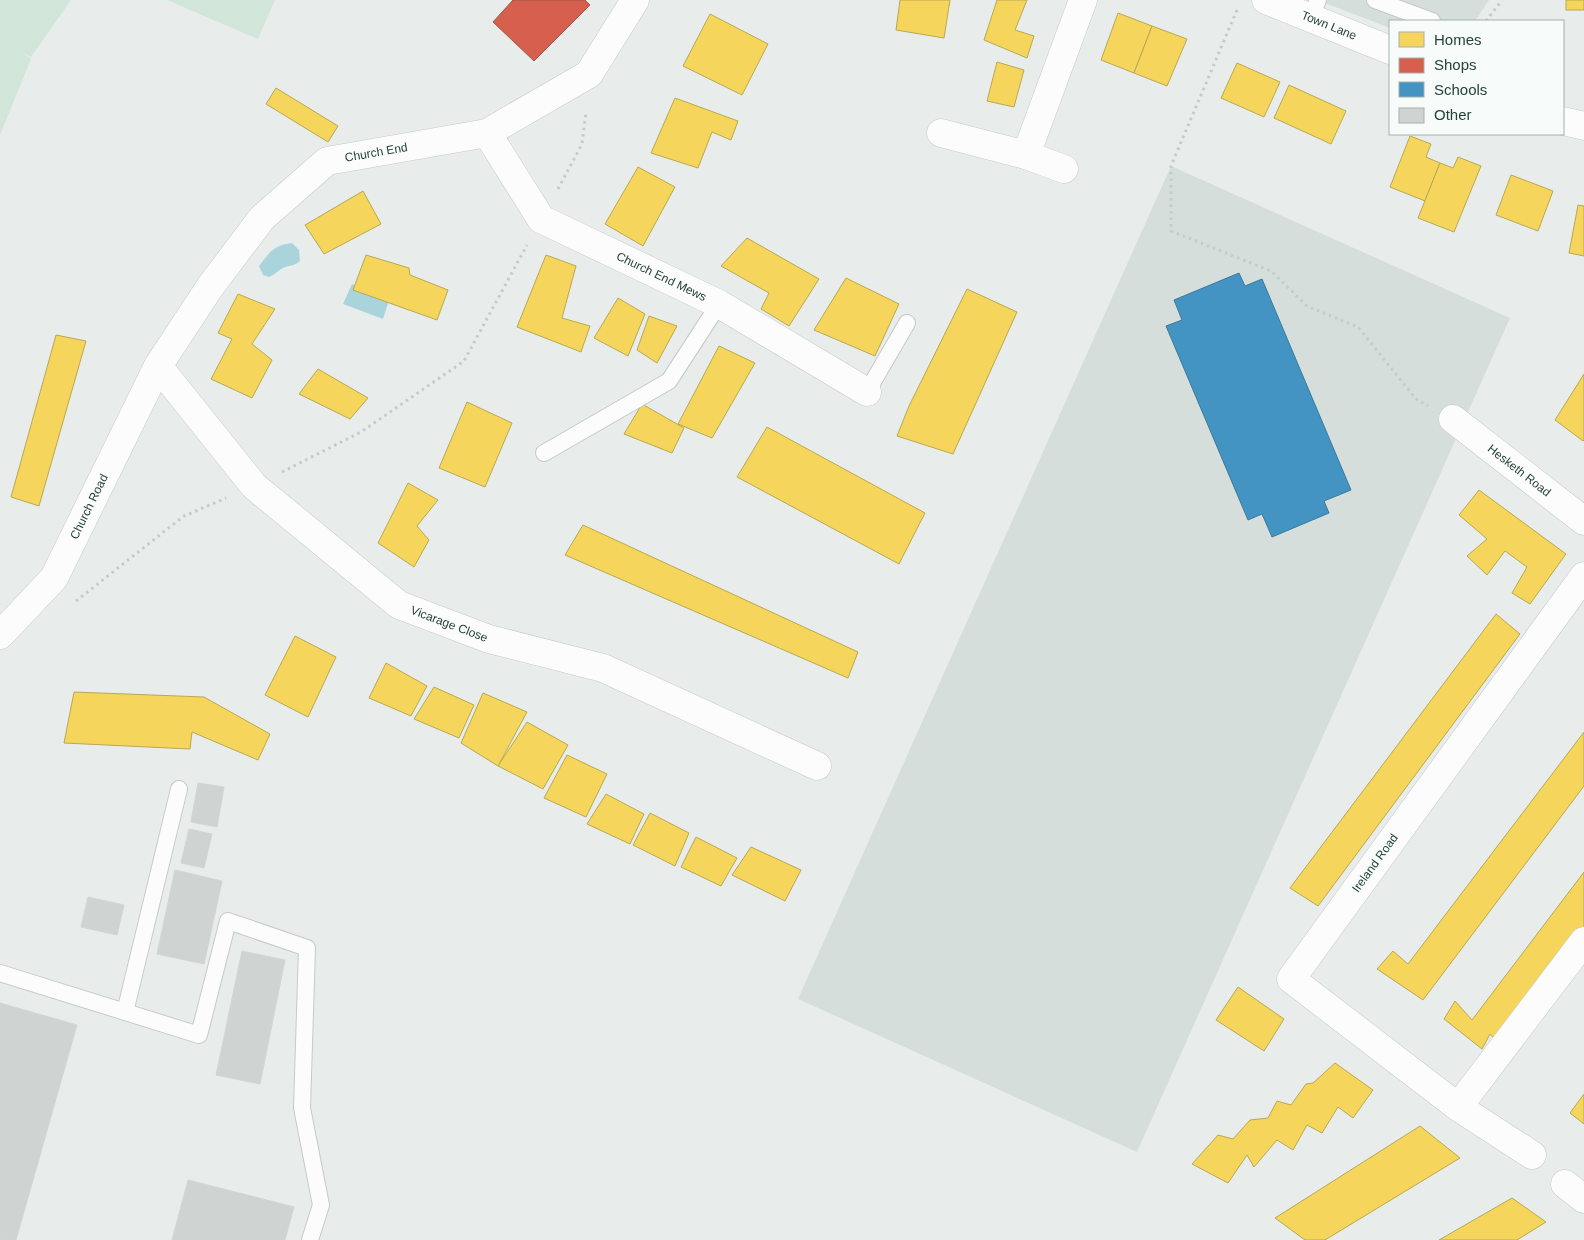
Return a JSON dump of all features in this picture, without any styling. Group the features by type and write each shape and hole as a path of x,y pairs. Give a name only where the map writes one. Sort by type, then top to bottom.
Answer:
{"street":[{"name":"Church End","path":"158,366 210,287 262,218 327,161 487,133 589,74 635,0"},
{"path":"1026,156 1083,0"},
{"name":"Town Lane","path":"1266,0 1314,9 1389,49"},
{"path":"1564,121 1584,126"},
{"path":"487,133 540,219"},
{"path":"941,133 1026,156 1064,169"},
{"name":"Church End Mews","path":"540,219 720,304 868,392"},
{"name":"Vicarage Close","path":"158,366 254,486 399,605 489,639 604,668 817,766"},
{"name":"Church Road","path":"0,635 54,578 158,366"},
{"name":"Hesketh Road","path":"1453,419 1584,521"},
{"name":"Ireland Road","path":"1532,1155 1458,1107 1290,979 1584,576"},
{"path":"1458,1107 1584,941"}],"lane":[{"path":"1375,0 1429,20"},
{"path":"544,453 669,381 720,304"},
{"path":"868,392 906,323"},
{"path":"125,1012 179,789"},
{"path":"0,973 199,1035 228,921 307,948 302,1108 320,1205 310,1240"}],"path":[{"path":"1487,20 1502,0"},
{"path":"1238,9 1171,166 1171,231 1271,271 1306,306 1358,327 1416,399 1453,419"},
{"path":"70,606 184,516 254,486 361,432 464,361 582,144 589,74"}],"shaded area":[{"path":"1317,0 1489,0 1476,20 1389,20 1389,28"},
{"path":"1171,166 1510,318 1137,1152 798,999"}],"green space":[{"path":"0,0 71,0 31,57 23,53 31,59 0,135"},
{"path":"167,0 275,0 258,39"}],"water":[{"path":"292,243 299,250 300,261 281,269 269,277 263,275 259,266 270,253 281,245"},
{"path":"352,284 390,297 383,319 343,304"}],"building: Homes":[{"path":"900,0 950,0 944,38 896,30"},
{"path":"997,0 1027,0 1015,30 1034,36 1027,58 984,40"},
{"path":"1566,0 1584,0 1584,10 1566,10"},
{"path":"1118,13 1152,26 1134,73 1101,60"},
{"path":"710,14 768,44 742,95 683,66"},
{"path":"1152,26 1187,39 1167,86 1134,73"},
{"path":"997,62 1024,70 1014,107 987,101"},
{"path":"1237,63 1280,82 1264,117 1221,98"},
{"path":"1289,85 1346,111 1331,144 1274,118"},
{"path":"276,88 338,126 328,142 266,104"},
{"path":"675,98 738,121 731,140 712,132 698,168 651,153"},
{"path":"1410,136 1431,144 1426,157 1440,163 1425,201 1390,187"},
{"path":"1458,157 1481,166 1454,232 1418,218 1440,163 1453,168"},
{"path":"638,167 675,187 643,246 605,224"},
{"path":"1511,175 1553,191 1538,231 1496,215"},
{"path":"363,191 381,224 324,254 305,225"},
{"path":"1578,205 1584,206 1584,256 1569,253"},
{"path":"747,238 819,279 789,326 761,309 769,293 721,266"},
{"path":"366,255 409,268 410,275 448,290 437,320 353,290"},
{"path":"546,255 576,266 562,318 590,326 581,352 517,327"},
{"path":"846,278 899,304 875,356 814,330"},
{"path":"967,289 1017,312 953,454 897,436 909,406"},
{"path":"238,294 275,309 252,344 272,360 252,398 211,379 232,339 218,333"},
{"path":"618,298 645,314 628,356 594,338"},
{"path":"649,316 677,326 657,363 637,350"},
{"path":"56,335 86,341 39,506 11,497"},
{"path":"719,346 755,363 712,438 678,424"},
{"path":"318,369 368,398 350,419 299,394"},
{"path":"1584,374 1584,440 1583,441 1555,420"},
{"path":"467,402 512,423 485,487 439,468"},
{"path":"642,404 684,428 672,453 624,434"},
{"path":"767,427 925,513 899,564 737,477"},
{"path":"408,483 438,500 417,526 429,540 414,567 378,543"},
{"path":"1479,490 1566,554 1530,604 1512,593 1527,567 1505,551 1487,575 1467,556 1487,539 1459,515"},
{"path":"583,525 858,652 848,678 565,555"},
{"path":"1496,614 1520,634 1318,906 1290,888"},
{"path":"295,636 336,657 308,717 265,695"},
{"path":"386,663 427,686 411,716 369,698"},
{"path":"434,687 474,705 459,738 414,719"},
{"path":"74,692 204,697 270,734 258,760 192,732 190,749 64,743"},
{"path":"483,693 527,712 498,766 461,743"},
{"path":"527,722 568,745 543,789 498,766"},
{"path":"1584,732 1584,786 1423,1000 1377,969 1393,951 1408,964"},
{"path":"567,755 607,774 586,817 544,798"},
{"path":"606,794 644,814 630,844 587,824"},
{"path":"650,813 689,833 675,866 633,845"},
{"path":"696,837 737,858 721,886 681,867"},
{"path":"751,847 801,870 785,901 732,875"},
{"path":"1584,872 1584,928 1497,1042 1490,1034 1482,1049 1444,1019 1455,1001 1472,1020"},
{"path":"1238,987 1284,1019 1264,1051 1216,1020"},
{"path":"1335,1063 1373,1090 1353,1118 1338,1107 1322,1133 1307,1125 1293,1150 1277,1140 1254,1167 1247,1155 1228,1183 1192,1164 1218,1135 1233,1139 1250,1120 1268,1118 1277,1101 1291,1105 1306,1084 1313,1083"},
{"path":"1584,1094 1584,1124 1570,1113"},
{"path":"1420,1126 1460,1158 1325,1240 1305,1240 1275,1218"},
{"path":"1512,1198 1546,1222 1517,1240 1439,1240"}],"building: Shops":[{"path":"513,0 585,0 590,5 534,61 493,22"}],"building: Schools":[{"path":"1239,273 1245,286 1262,279 1351,490 1324,501 1329,513 1272,537 1262,514 1248,520 1166,326 1182,320 1174,300"}],"building: Other":[{"path":"198,783 224,787 217,827 191,822"},
{"path":"189,829 212,834 204,868 181,863"},
{"path":"175,870 222,881 204,964 157,954"},
{"path":"88,897 124,905 117,935 81,927"},
{"path":"242,951 285,960 260,1084 216,1075"},
{"path":"0,1003 77,1025 16,1240 0,1240"},
{"path":"188,1180 294,1207 285,1240 172,1240"}]}
